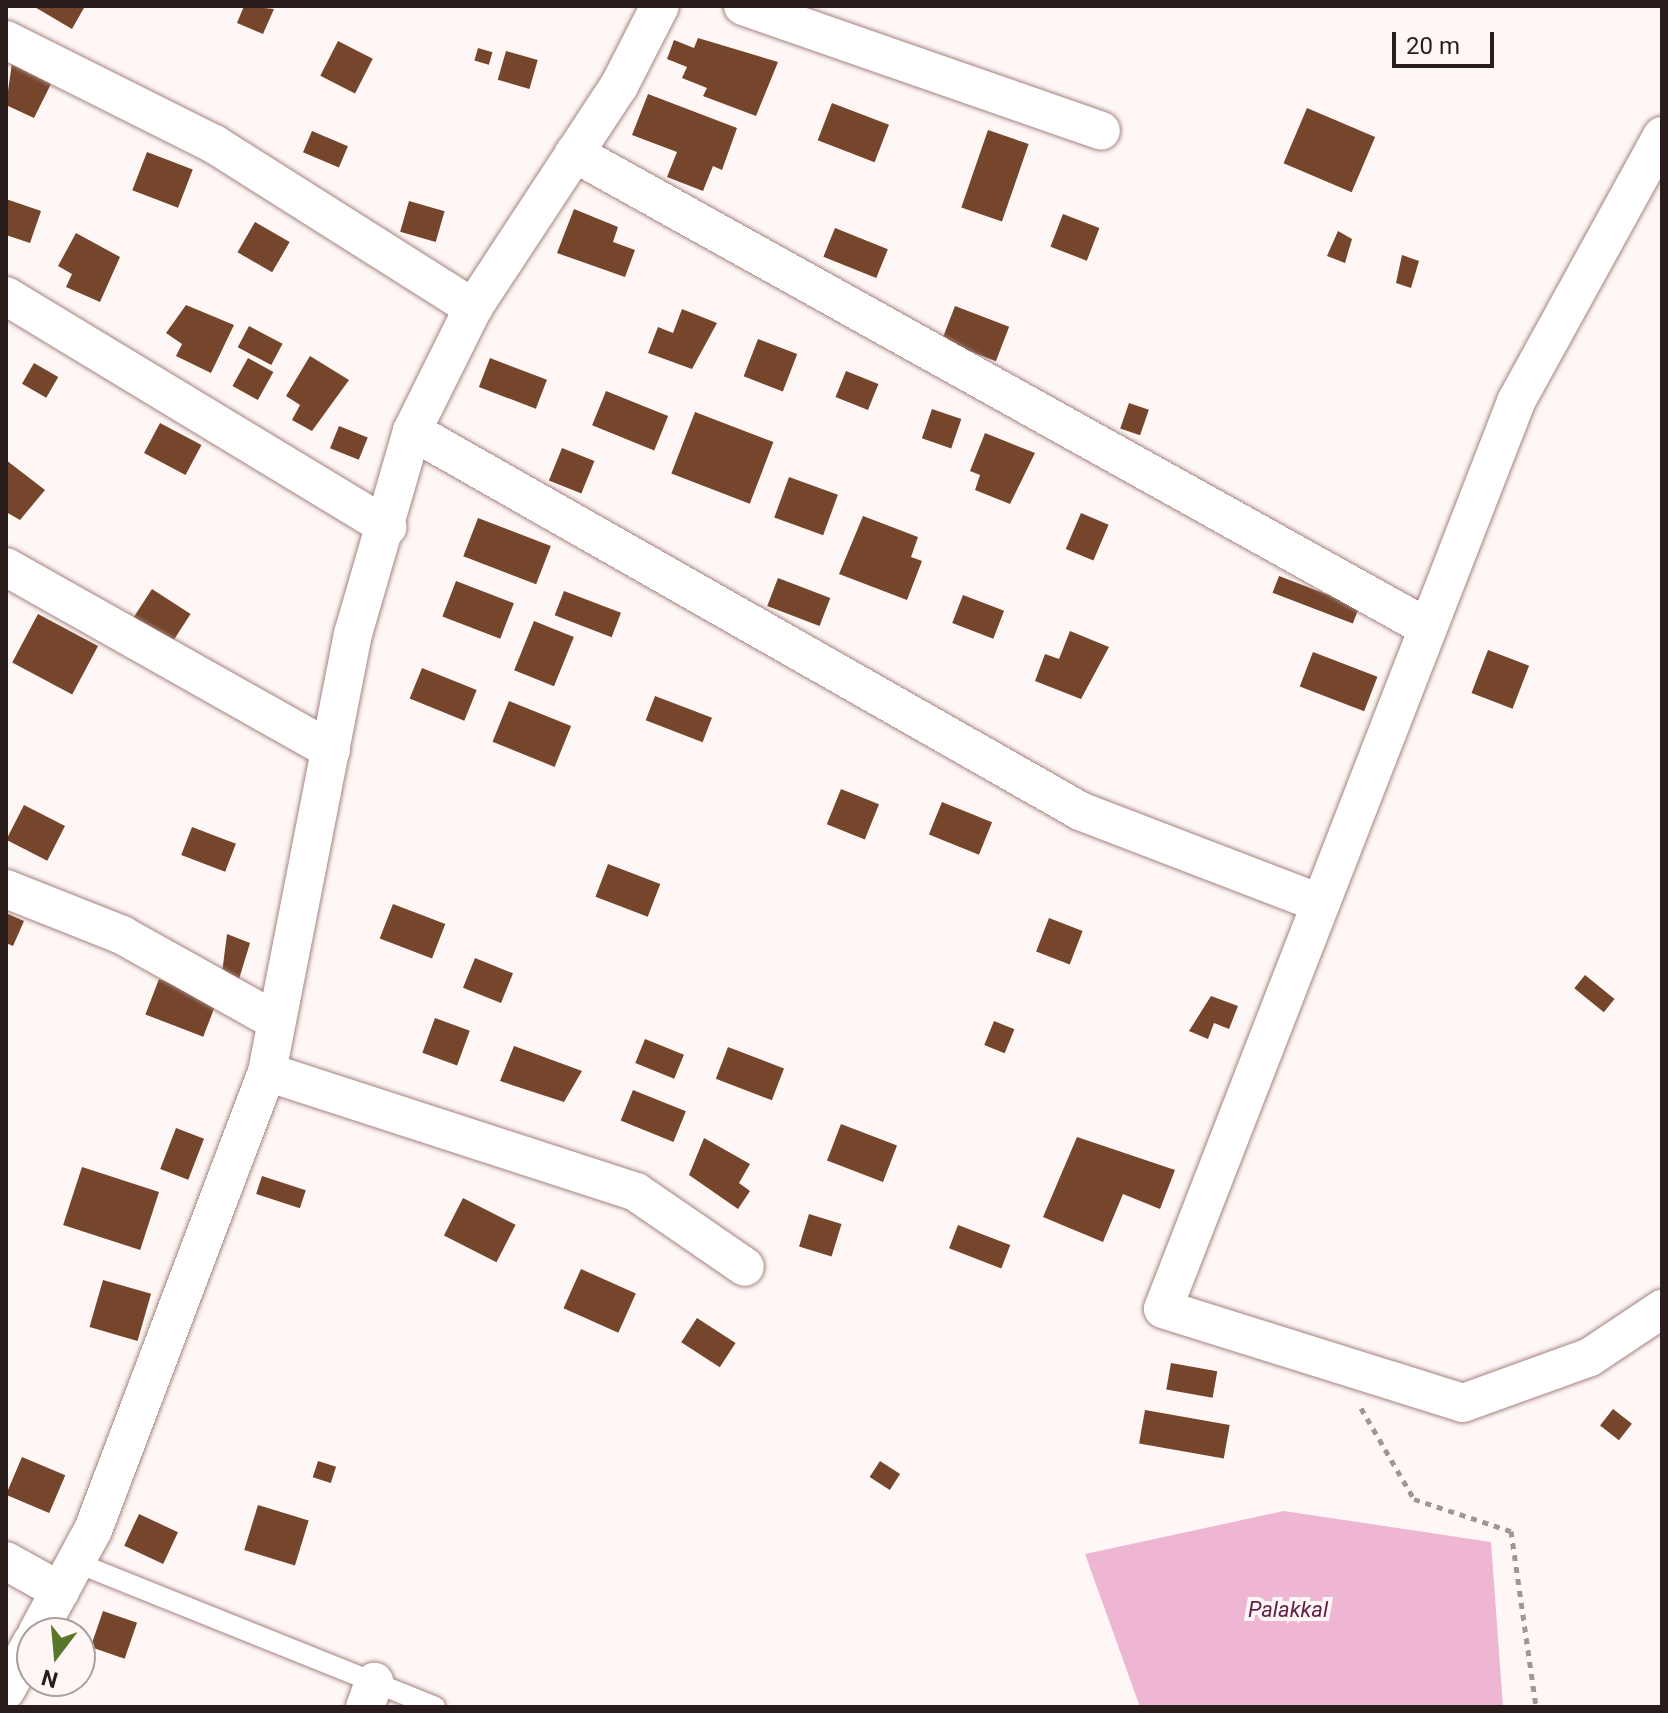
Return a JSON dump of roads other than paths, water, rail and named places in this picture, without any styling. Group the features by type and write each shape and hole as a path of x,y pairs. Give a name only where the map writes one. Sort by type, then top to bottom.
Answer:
{"street":[{"path":"45,1617 67,1576 267,1072 353,634 387,527 412,431 473,308 574,153 660,6"},
{"path":"743,6 1101,131"},
{"path":"6,40 214,144 473,308"},
{"path":"1662,136 1516,402 1163,1309 1463,1403 1590,1357 1662,1309"},
{"path":"574,153 1428,628"},
{"path":"6,296 387,527"},
{"path":"412,431 1080,811 1320,903"},
{"path":"6,567 331,750"},
{"path":"6,889 122,935 276,1021"},
{"path":"267,1072 636,1192 745,1267"},
{"path":"6,1561 67,1576"},
{"path":"6,1690 16,1672"}],"lane":[{"path":"67,1576 369,1695 435,1707"}],"water":[{"name":"Palakkal","path":"1284,1511 1491,1542 1503,1707 1140,1707 1085,1554"}]}
